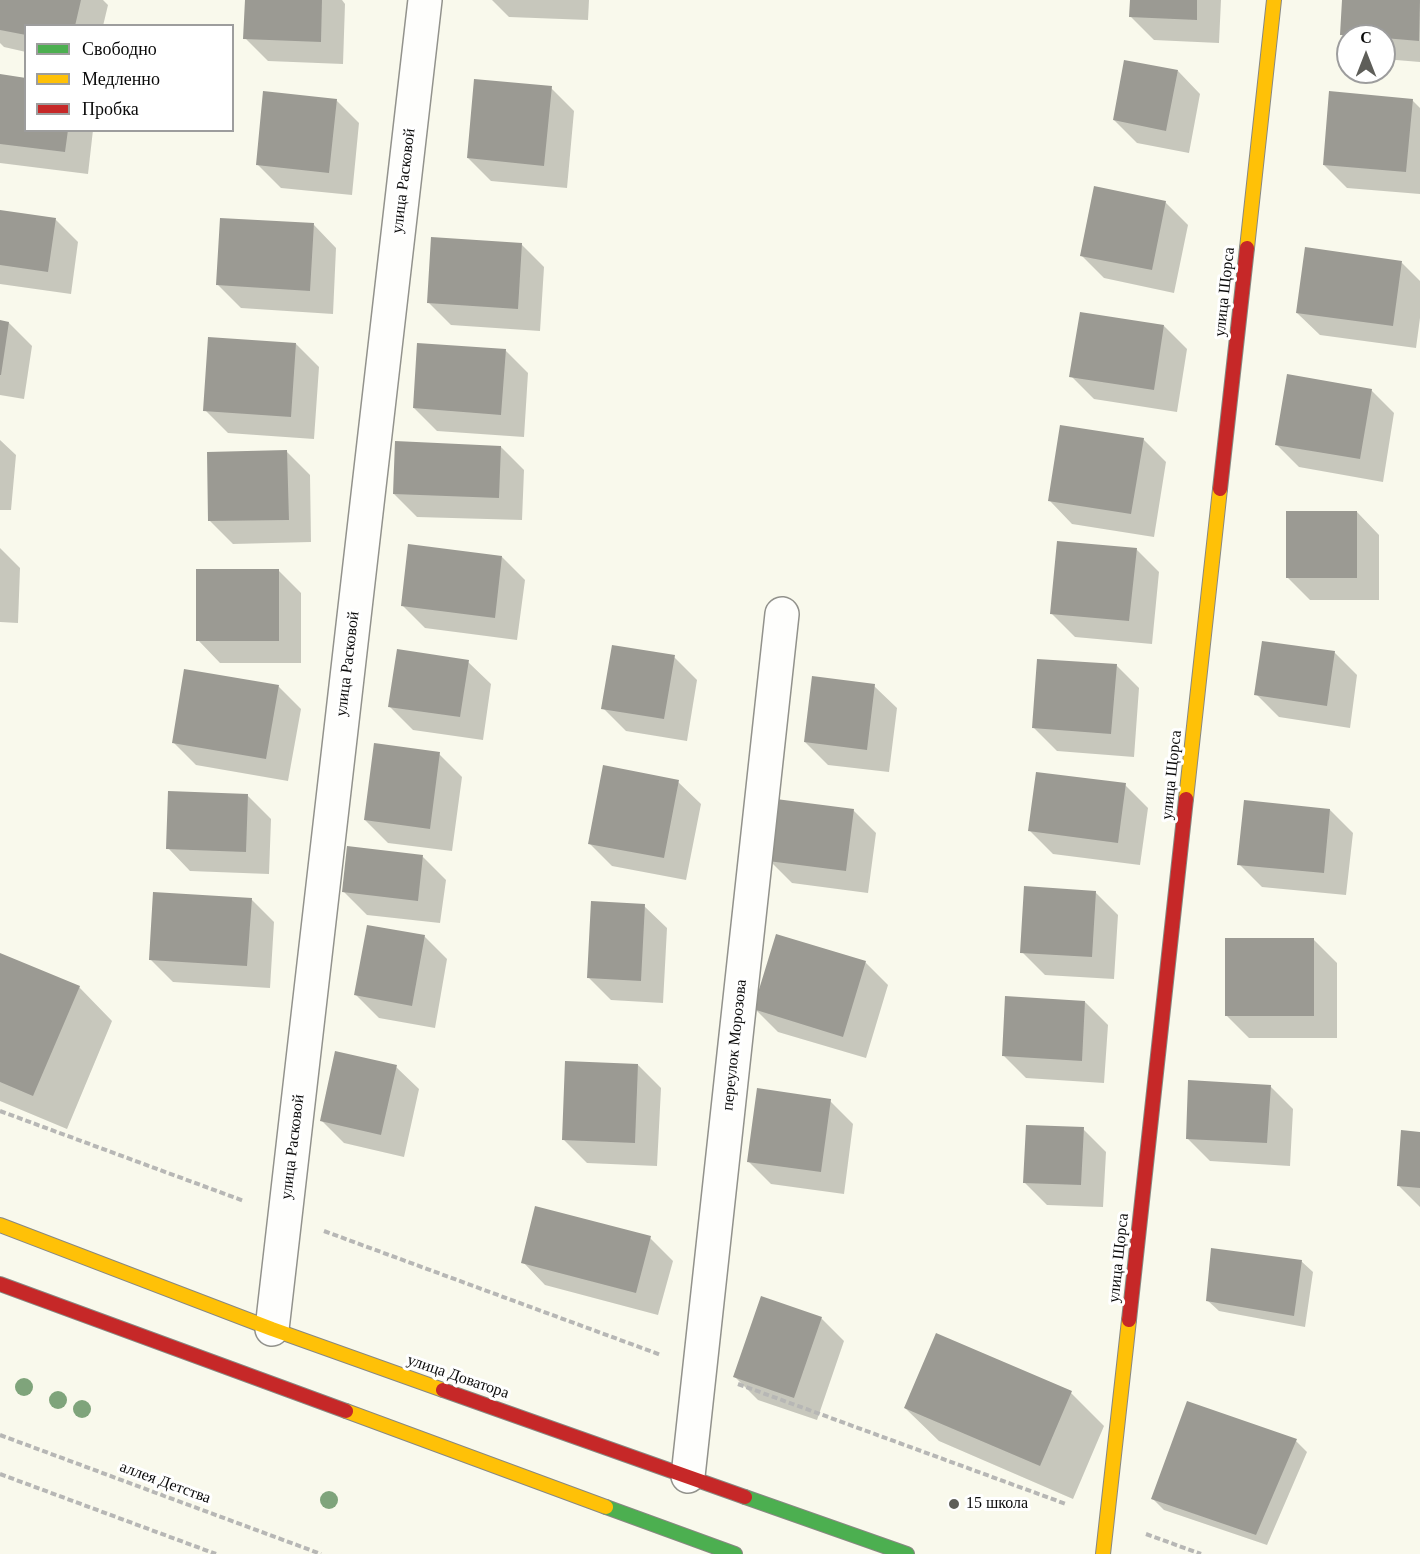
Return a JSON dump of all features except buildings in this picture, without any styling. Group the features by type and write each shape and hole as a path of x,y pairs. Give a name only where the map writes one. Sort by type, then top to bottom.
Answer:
{"main road":[{"name":"улица Щорса","path":"1103,1554 1274,0"},
{"name":"улица Доватора","path":"0,1225 272,1329 907,1554"},
{"path":"0,1284 735,1554"}],"street":[{"name":"улица Расковой","path":"272,1329 424,0"},
{"name":"переулок Морозова","path":"688,1476 782,614"}],"path":[{"path":"0,1112 1201,1554"},
{"name":"аллея Детства","path":"0,1435 321,1554"},
{"path":"0,1474 216,1554"}],"traffic: fast":[{"path":"745,1497 907,1554"},
{"path":"606,1507 735,1554"}],"traffic: slow":[{"path":"1247,248 1274,0"},
{"path":"1186,799 1220,489"},
{"path":"0,1225 272,1329 443,1390"},
{"path":"1103,1554 1129,1320"},
{"path":"346,1411 606,1507"}],"traffic: jam":[{"path":"1220,489 1247,248"},
{"path":"1129,1320 1186,799"},
{"path":"0,1284 346,1411"},
{"path":"443,1390 745,1497"}],"place":[{"name":"15 школа","path":"954,1504"}]}
